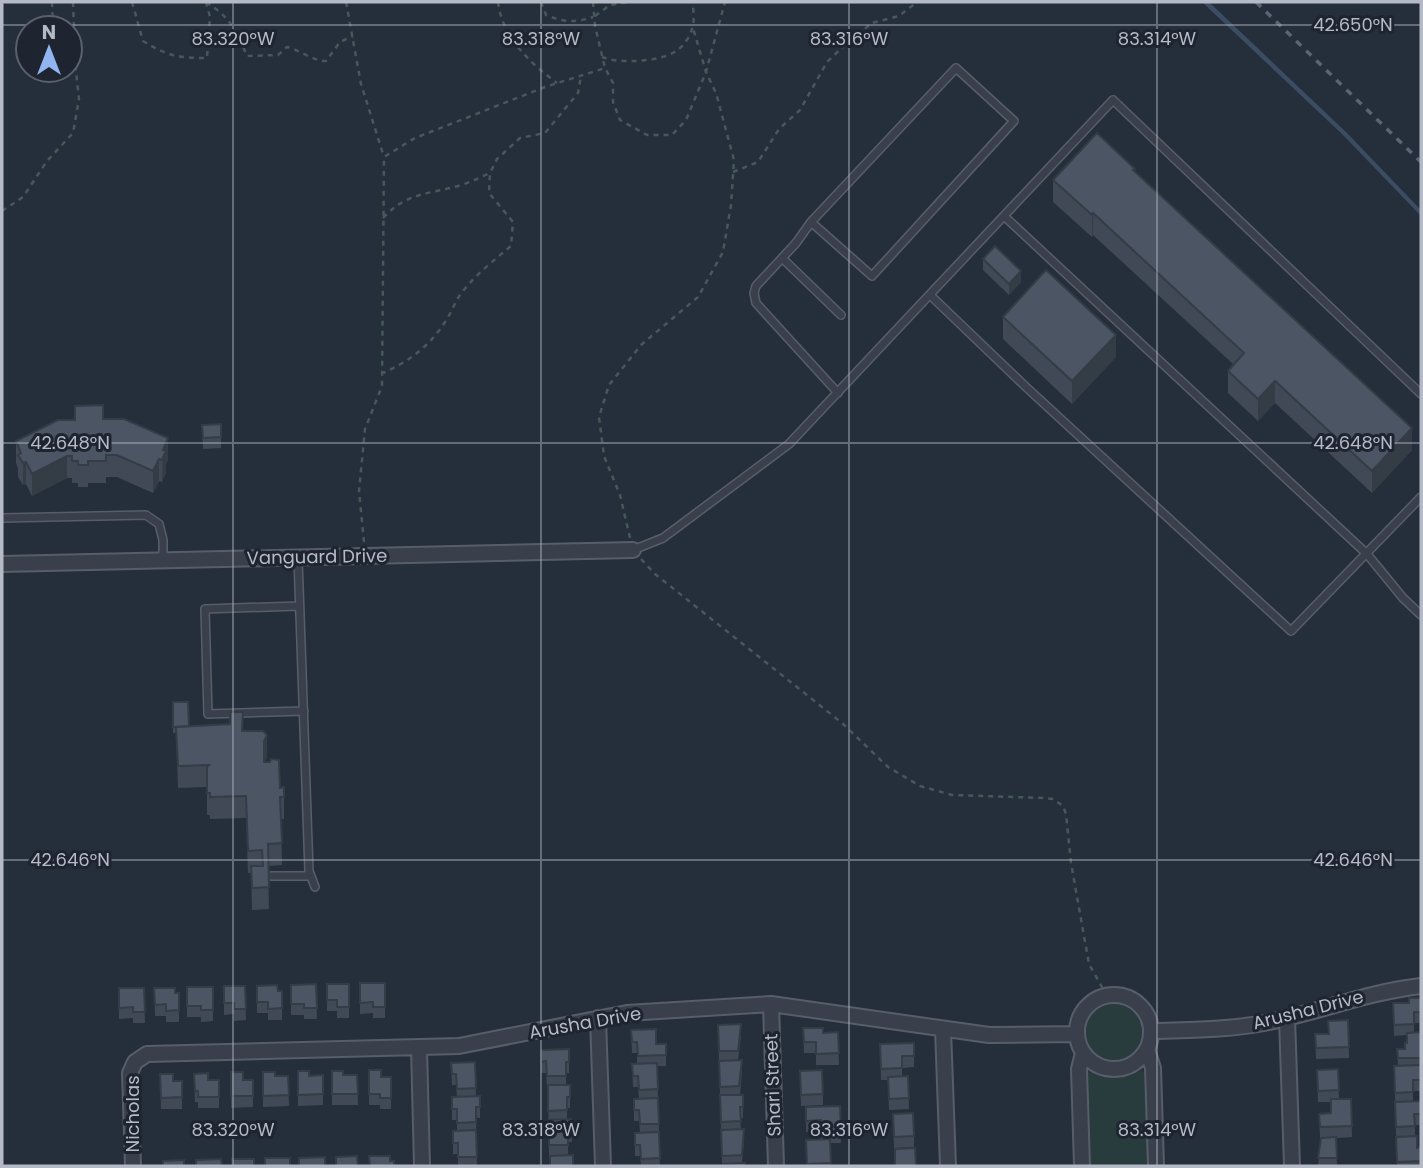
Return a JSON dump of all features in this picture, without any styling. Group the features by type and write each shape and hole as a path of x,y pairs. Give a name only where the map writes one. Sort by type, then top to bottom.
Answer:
{"street":[{"name":"Vanguard Drive","path":"2,564 633,550"},
{"name":"Arusha Drive","path":"1152,1031 1238,1027 1287,1018 1362,996 1421,986"},
{"path":"1082,1166 1079,1069 1083,1053 1077,1034 1079,1022 1084,1010 1093,1002 1107,996 1122,996 1139,1004 1149,1019 1152,1031 1147,1050 1133,1064 1119,1069 1099,1066 1083,1053"},
{"name":"Arusha Drive","path":"135,1062 142,1056 152,1054 419,1048 480,1043 635,1012 771,1004 1011,1036 1077,1034"},
{"name":"Shari Street","path":"771,1004 776,1166"},
{"path":"598,1018 604,1166"},
{"path":"1287,1018 1292,1166"},
{"path":"943,1029 947,1166"},
{"path":"419,1048 422,1166"},
{"path":"1147,1050 1153,1068 1156,1166"},
{"name":"Nicholas","path":"133,1166 130,1078 135,1062"}],"lane":[{"path":"811,222 872,276 1014,121 956,68 811,222 756,286 756,303 838,393"},
{"path":"633,550 663,538 789,444 1113,100 1421,394"},
{"path":"1004,216 1367,554 1403,598 1421,615"},
{"path":"782,258 841,315"},
{"path":"930,295 1291,631 1421,497"},
{"path":"2,519 146,515 159,524 163,540 163,560"},
{"path":"298,557 311,876 315,887"},
{"path":"299,606 205,609 208,714 304,711"},
{"path":"271,876 311,876"}],"path":[{"path":"132,2 143,41 163,53 183,58 207,58 209,17 206,2"},
{"path":"206,2 234,25 247,57 278,55 287,47 300,50 319,61 326,61 340,42 353,36"},
{"path":"346,2 361,84 384,158 382,386 365,429 359,491 366,556"},
{"path":"498,2 502,22 532,65 557,83"},
{"path":"541,2 546,15 560,21 581,21 594,17 610,5 630,2"},
{"path":"593,2 602,58 612,83 612,102 620,120 647,135 671,135 686,120 706,72 726,2"},
{"path":"692,2 693,28 706,72 716,93 734,160 731,205 723,252 698,297 641,345 609,385 599,417 604,456 620,495 633,550 655,574 842,723 888,767 920,786 952,795 1043,798 1052,799 1063,806 1088,964 1107,996"},
{"path":"733,172 758,162 779,129 800,110 827,62 846,43 872,23 899,16 917,2"},
{"path":"602,58 620,62 650,59 675,52 684,44 693,28"},
{"path":"384,158 415,138 557,83 605,68"},
{"path":"382,374 409,361 425,346 481,271 511,246 513,222 489,193 490,173 498,159 520,138 545,133 558,120 578,93 582,76"},
{"path":"2,211 23,197 47,161 73,134 79,99 77,84"},
{"path":"383,218 395,204 423,193 464,185 490,173"}],"shaded area":[{"path":"1108,1004 1120,1004 1130,1008 1138,1016 1142,1032 1138,1048 1130,1056 1120,1060 1108,1060 1098,1056 1090,1048 1086,1038 1086,1026 1090,1016 1098,1008"},
{"path":"1142,1070 1148,1166 1091,1166 1088,1073 1116,1078"}],"water":[{"path":"1202,2 1209,2 1346,132 1421,210 1421,216 1343,135"}],"building":[{"path":"1097,133 1135,169 1133,170 1412,428 1372,471 1275,381 1258,399 1228,371 1244,353 1093,213 1092,215 1053,180"},
{"path":"995,246 1021,271 1009,284 983,259"},
{"path":"1046,270 1116,335 1072,381 1003,317"},
{"path":"103,405 103,419 124,419 168,438 162,460 159,459 153,471 117,455 106,455 106,461 88,461 88,465 78,465 78,461 72,461 72,456 67,456 32,474 26,462 23,463 18,455 21,453 16,441 58,420 75,420 75,406"},
{"path":"221,424 221,437 203,438 202,425"},
{"path":"173,702 188,702 189,726 173,727"},
{"path":"230,712 243,712 242,731 263,731 267,735 264,741 264,762 279,760 280,788 284,787 284,797 280,797 282,843 268,844 269,887 252,888 251,866 263,866 262,850 248,851 246,796 210,797 210,793 207,793 209,765 178,766 176,727 230,724"},
{"path":"360,983 385,983 385,1007 373,1007 373,1002 360,1003"},
{"path":"316,984 317,1008 291,1004 291,985"},
{"path":"327,984 349,984 349,1007 337,1007 337,1000 327,1000"},
{"path":"277,985 278,991 282,991 282,1008 268,1009 268,1002 257,1002 257,986"},
{"path":"224,986 245,986 246,1009 234,1009 234,1003 224,1003"},
{"path":"187,987 213,987 213,1010 201,1010 201,1006 187,1006"},
{"path":"119,988 144,988 145,1012 133,1012 133,1007 119,1008"},
{"path":"154,988 175,988 175,993 179,993 179,1010 166,1011 166,1004 155,1005"},
{"path":"1409,998 1421,998 1421,1012 1414,1012 1414,1024 1394,1025 1393,1003 1409,1003"},
{"path":"1348,1020 1349,1047 1316,1048 1315,1034 1329,1034 1328,1021"},
{"path":"741,1024 738,1051 719,1051 718,1025"},
{"path":"803,1028 823,1028 823,1033 838,1032 839,1053 816,1054 816,1042 804,1042"},
{"path":"656,1029 656,1044 666,1044 666,1055 638,1056 637,1042 632,1042 631,1030"},
{"path":"1421,1032 1421,1058 1398,1058 1397,1049 1405,1049 1407,1033"},
{"path":"914,1043 914,1056 902,1056 902,1068 881,1069 880,1044"},
{"path":"569,1049 566,1076 547,1076 546,1061 541,1062 541,1050"},
{"path":"742,1060 739,1086 720,1087 719,1061"},
{"path":"475,1062 476,1088 457,1089 456,1074 452,1074 451,1063"},
{"path":"657,1063 658,1089 639,1090 638,1076 633,1076 632,1064"},
{"path":"1421,1065 1421,1080 1413,1080 1413,1092 1395,1093 1394,1066"},
{"path":"1338,1069 1339,1090 1318,1091 1317,1070"},
{"path":"369,1070 381,1070 381,1077 391,1077 391,1098 369,1094"},
{"path":"822,1070 823,1094 801,1095 800,1071"},
{"path":"298,1071 309,1071 309,1076 323,1075 323,1094 298,1095"},
{"path":"332,1071 343,1071 343,1075 357,1075 358,1094 332,1094"},
{"path":"231,1072 243,1072 243,1080 253,1080 253,1096 231,1096"},
{"path":"263,1072 288,1076 289,1095 263,1096"},
{"path":"208,1073 208,1080 219,1080 219,1097 198,1097 198,1091 195,1091 194,1074"},
{"path":"160,1074 173,1074 173,1081 182,1081 182,1097 161,1098"},
{"path":"908,1076 909,1098 889,1099 888,1077"},
{"path":"548,1085 570,1085 567,1110 548,1111"},
{"path":"720,1095 743,1095 741,1121 721,1122"},
{"path":"480,1096 480,1107 476,1107 476,1122 457,1123 457,1109 452,1109 452,1097"},
{"path":"658,1098 659,1124 640,1124 639,1110 634,1110 634,1099"},
{"path":"1331,1099 1351,1099 1352,1126 1320,1127 1319,1114 1331,1113"},
{"path":"1421,1101 1421,1114 1414,1114 1415,1126 1396,1127 1395,1102"},
{"path":"840,1106 841,1132 821,1132 821,1120 806,1121 806,1107"},
{"path":"913,1113 914,1136 894,1137 893,1114"},
{"path":"571,1119 572,1131 568,1131 568,1145 549,1145 549,1120"},
{"path":"744,1129 742,1155 722,1156 721,1130"},
{"path":"476,1130 477,1157 458,1157 458,1143 453,1143 453,1131"},
{"path":"659,1132 660,1158 641,1159 640,1145 635,1145 635,1133"},
{"path":"1417,1136 1417,1148 1421,1147 1421,1161 1397,1162 1396,1137"},
{"path":"1336,1137 1337,1158 1318,1158 1321,1138"},
{"path":"830,1139 831,1163 807,1164 806,1140"},
{"path":"915,1148 916,1166 895,1166 895,1149"},
{"path":"573,1155 573,1166 550,1166 550,1156"},
{"path":"357,1156 358,1166 336,1166 336,1157"},
{"path":"369,1156 390,1156 394,1166 370,1166"},
{"path":"325,1157 325,1166 299,1166 299,1158"},
{"path":"265,1158 290,1158 290,1166 265,1166"},
{"path":"221,1159 222,1166 196,1166 196,1160"},
{"path":"232,1159 254,1159 254,1166 232,1166"},
{"path":"184,1160 184,1166 163,1166 163,1161"},
{"path":"745,1163 745,1166 723,1166 723,1164"}],"railway":[{"path":"1256,2 1421,162"}]}
